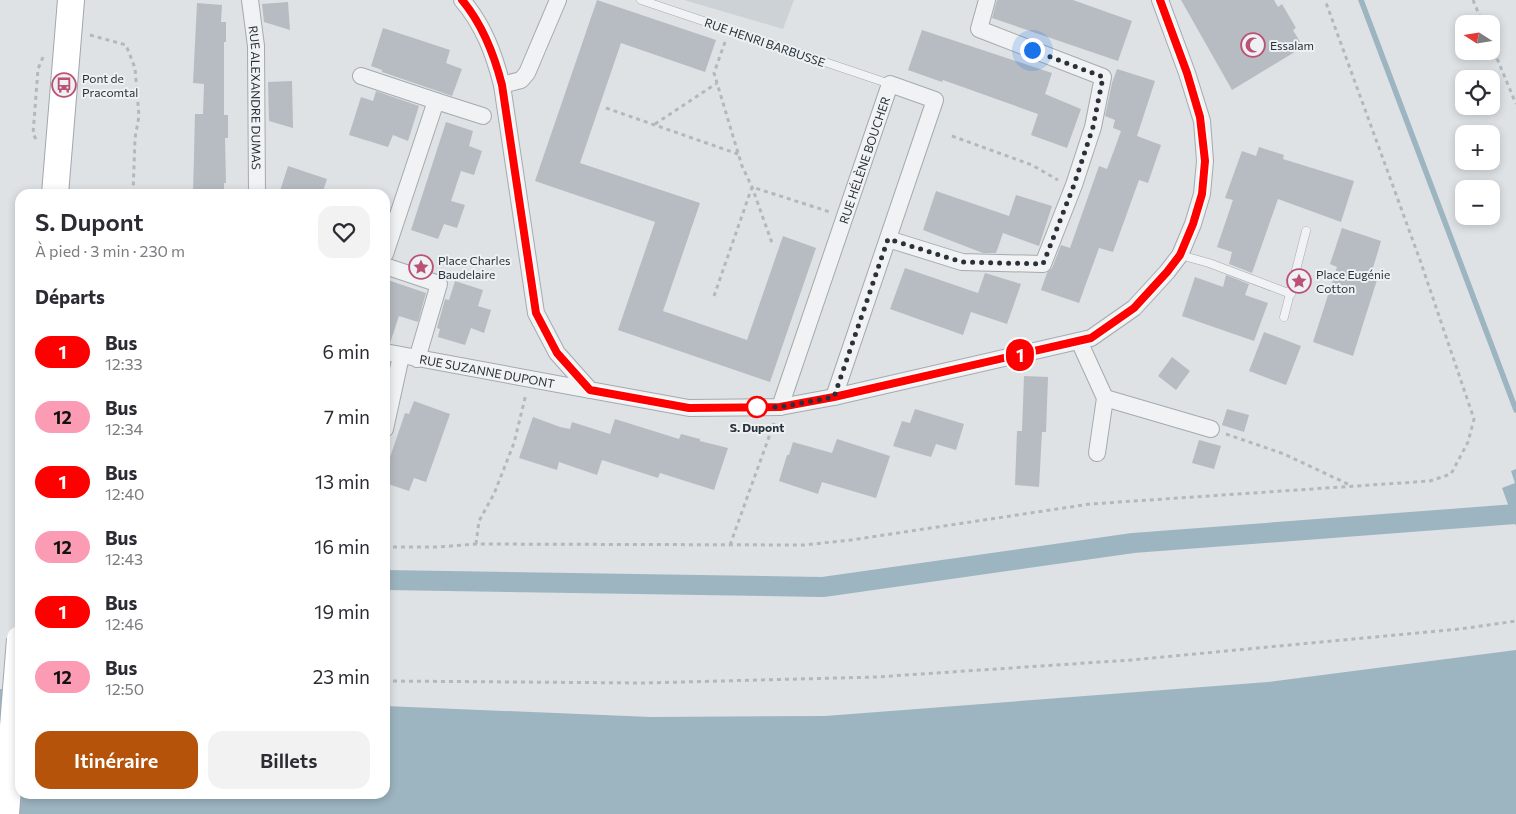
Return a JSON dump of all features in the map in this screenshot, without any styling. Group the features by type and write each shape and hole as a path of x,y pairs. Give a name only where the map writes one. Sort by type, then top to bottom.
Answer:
{"main road":[{"path":"55,189 71,0"},
{"path":"6,814 15,702"}],"street":[{"name":"RUE ALEXANDRE DUMAS","path":"250,0 256,46 257,189"},
{"path":"462,0 475,17 493,51 502,85 536,313 557,353 590,390"},
{"path":"502,85 521,80 527,73 558,0"},
{"path":"888,239 962,262 1043,264 1074,185 1093,127 1103,77 979,29 987,0"},
{"name":"RUE SUZANNE DUPONT","path":"401,355 689,408 780,407 834,397 1091,338 1134,308 1167,272 1180,255 1193,224 1202,194 1205,161 1202,122 1187,73 1160,0"},
{"path":"361,76 483,116"},
{"name":"RUE HÉLÈNE BOUCHER","path":"780,407 890,84 935,100 834,397"},
{"path":"390,239 436,101"},
{"path":"390,268 439,284 401,355 390,405"},
{"path":"1080,341 1105,398 1097,453"},
{"path":"1105,398 1211,429"}],"lane":[{"name":"RUE HENRI BARBUSSE","path":"642,0 890,84"},
{"path":"1284,316 1306,231"},
{"path":"1180,255 1291,294"}],"path":[{"path":"390,547 438,547 476,544 813,544 1090,504 1430,482 1451,474 1468,442 1474,419 1420,260 1325,0"},
{"path":"1473,0 1479,15"},
{"path":"729,30 714,73 738,154 772,243"},
{"path":"84,34 126,45 135,68 139,116 133,189"},
{"path":"1498,60 1516,104"},
{"path":"654,125 717,83"},
{"path":"606,108 738,154"},
{"path":"952,136 1032,165 1057,180 1074,185"},
{"path":"752,187 844,217"},
{"path":"714,296 752,187"},
{"path":"476,544 479,521 494,494 514,442 530,379"},
{"path":"730,545 780,407"},
{"path":"1211,429 1284,454 1353,486"},
{"path":"390,681 644,683 876,677 1131,660 1450,630 1516,621"}],"shaded area":[{"path":"684,0 794,0 783,29"}],"water":[{"path":"1516,469 1516,526 1502,488 1515,483 1511,471"},
{"path":"1516,650 1516,814 0,814 0,689 15,690 15,799 390,799 390,706 651,717 825,716 1268,682"}],"building":[{"path":"597,0 716,40 705,72 621,43 580,163 700,203 663,311 747,340 783,236 816,248 770,382 618,330 655,222 535,181"},
{"path":"997,0 1073,0 1132,21 1118,61 992,18"},
{"name":"Essalam","path":"1181,0 1274,0 1278,7 1282,4 1296,28 1293,30 1303,47 1232,90"},
{"path":"288,2 290,30 264,22 262,4"},
{"path":"197,3 222,5 221,22 226,22 226,42 224,42 224,115 228,115 228,138 225,138 226,183 224,183 224,189 193,189 195,114 203,114 204,84 193,83"},
{"path":"383,28 450,50 446,63 462,69 452,96 382,72 382,70 371,66"},
{"path":"922,30 1052,73 1045,94 1081,109 1067,148 1031,135 1038,114 943,80 942,82 908,70"},
{"path":"1117,69 1155,81 1137,136 1161,145 1148,183 1139,180 1113,252 1099,248 1079,303 1041,290 1061,245 1070,248 1099,166 1107,169 1121,131 1113,128 1115,120 1105,116"},
{"path":"292,81 293,128 269,121 268,82"},
{"path":"376,91 419,106 408,141 393,135 388,147 349,135 361,97 373,101"},
{"path":"446,122 473,131 469,146 482,151 474,175 461,171 451,201 465,205 457,228 444,224 438,239 411,230"},
{"path":"1259,147 1284,155 1283,159 1354,181 1341,222 1278,199 1252,273 1229,264 1232,252 1217,247 1233,200 1225,198 1242,151 1256,156"},
{"path":"288,166 327,179 324,189 281,189"},
{"path":"936,191 1009,216 1016,195 1052,206 1039,246 1003,233 996,253 983,253 923,230"},
{"path":"1342,228 1381,241 1370,278 1377,280 1353,356 1313,342 1337,267 1330,264"},
{"path":"905,268 978,293 985,273 1021,284 1007,324 971,312 963,335 890,309"},
{"path":"1226,275 1249,284 1245,295 1268,303 1254,341 1182,316 1195,277 1223,287"},
{"path":"390,281 426,293 418,322 399,316 390,343"},
{"path":"455,281 483,290 478,306 491,310 484,333 471,328 465,345 438,337 440,329 437,328 445,299 449,300"},
{"path":"1264,332 1301,346 1286,385 1249,371"},
{"path":"1172,357 1190,371 1176,390 1158,376"},
{"path":"1024,376 1048,377 1046,432 1042,432 1039,487 1015,485 1017,431 1022,431"},
{"path":"414,401 450,414 426,482 414,478 409,491 390,485 390,457 405,413 409,414"},
{"path":"915,409 964,424 956,450 936,444 931,457 893,446 902,421 910,423"},
{"path":"1227,409 1249,415 1244,432 1222,425"},
{"path":"533,417 560,427 570,429 572,422 610,434 615,419 679,439 681,434 728,448 714,490 660,473 658,478 602,460 597,475 559,462 557,470 519,458"},
{"path":"837,439 890,456 876,498 822,482 818,494 779,481 793,442 832,453"},
{"path":"1199,440 1221,446 1214,469 1192,463"}],"waterway":[{"path":"1361,0 1516,410"},
{"path":"390,580 823,587 1133,543 1516,514"}],"bus line":[{"name":"1","path":"462,0 475,17 493,51 502,85 536,313 557,353 590,390 689,408 700,408 780,407 834,397 994,361 1091,338 1134,308 1180,255 1193,224 1202,194 1205,161 1202,122 1187,73 1160,0"}],"place":[{"name":"Essalam","path":"1253,45"},
{"name":"Pont de Pracomtal","path":"64,85"},
{"name":"Place Charles Baudelaire","path":"421,267"},
{"name":"Place Eugénie Cotton","path":"1299,281"},
{"name":"S. Dupont","path":"757,407"}],"route":[{"path":"757,407 780,407 834,397 888,239 962,262 1043,264 1074,185 1093,127 1103,77 1032,50"}]}
